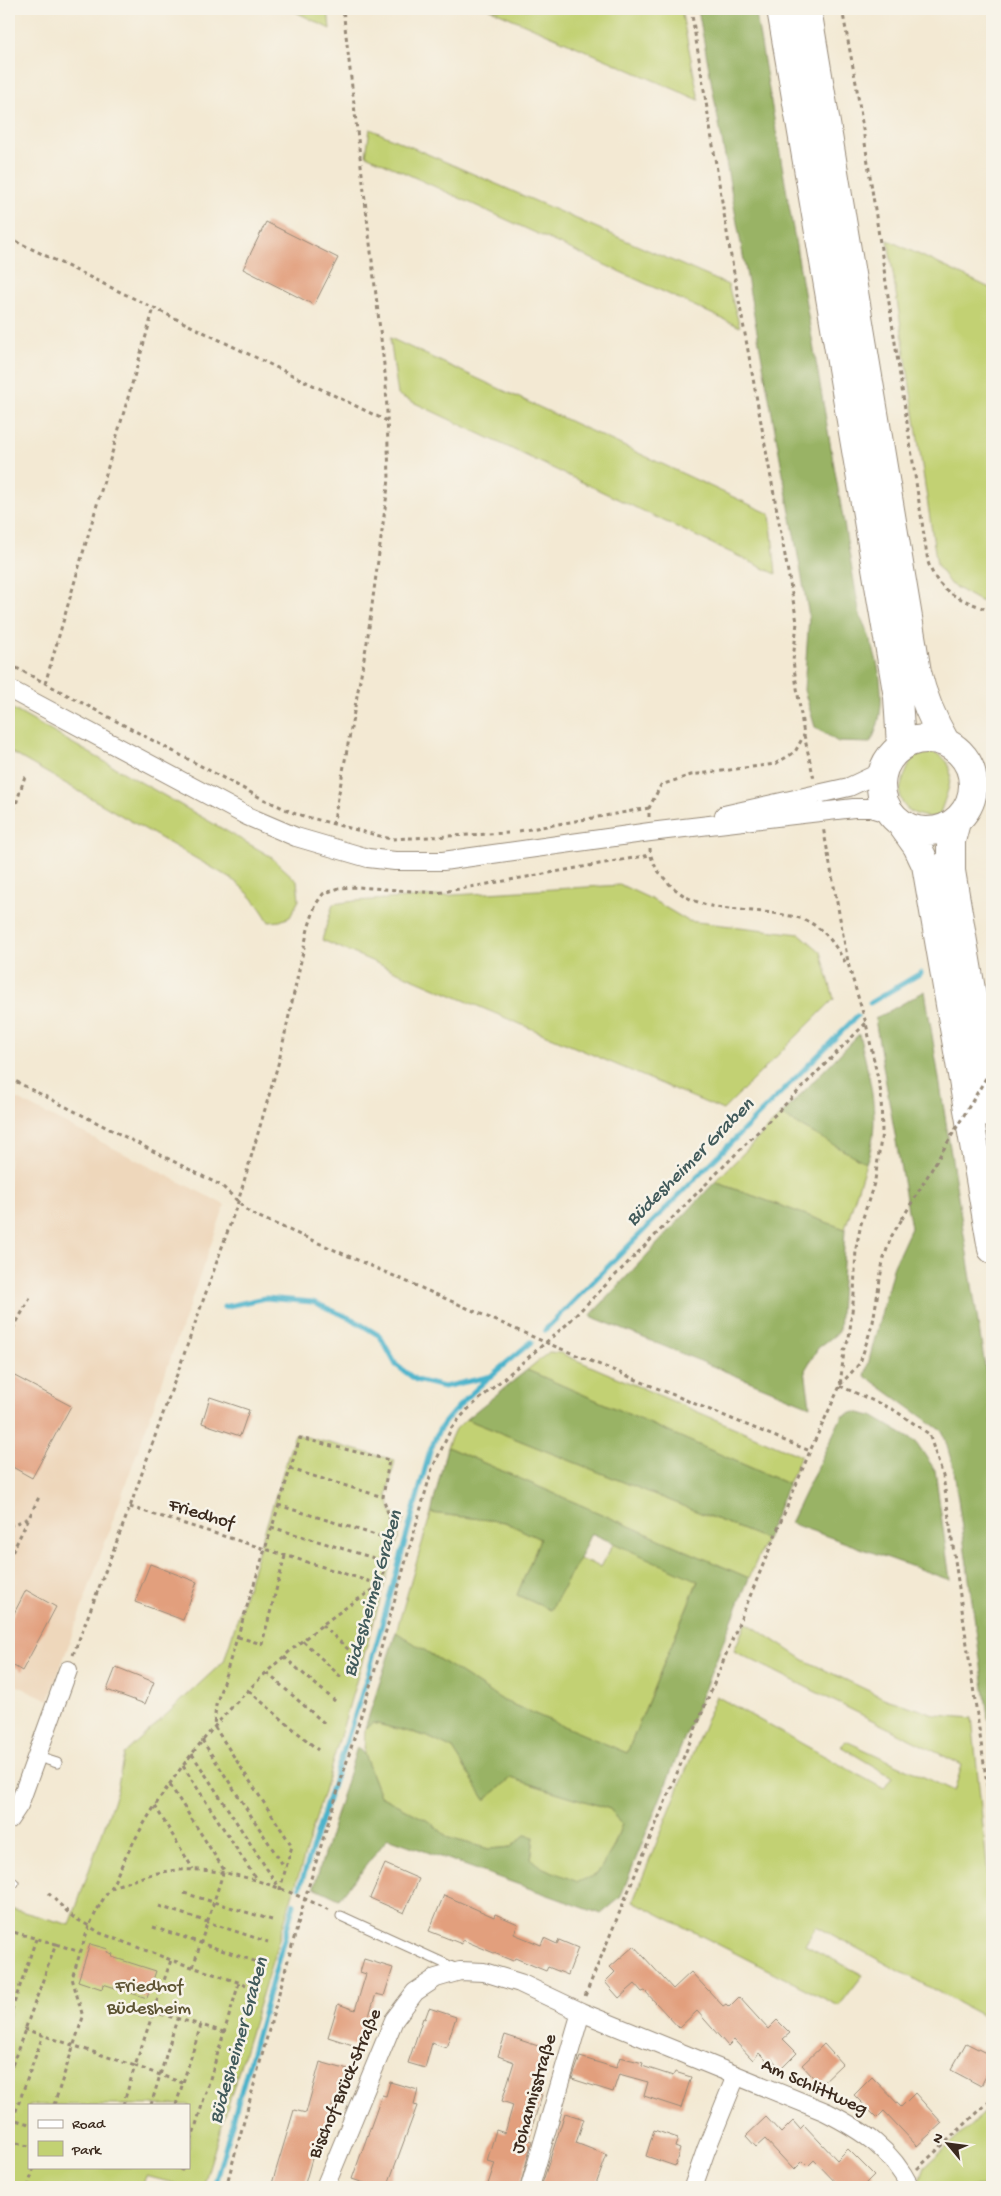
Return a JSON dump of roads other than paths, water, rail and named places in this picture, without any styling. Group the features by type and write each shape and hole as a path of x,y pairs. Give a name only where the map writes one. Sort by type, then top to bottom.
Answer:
{"main road":[{"path":"781,9 898,697 901,746"},
{"path":"807,9 917,672 923,698 930,715 946,743"},
{"path":"992,1114 951,871 951,840 956,822 965,811 971,799 973,786 972,772 958,750 946,743 928,738 918,739 901,746 887,761 881,779 881,796 916,846 926,866 992,1249"},
{"path":"896,819 912,830 924,832 941,829 956,822"}],"street":[{"path":"9,689 247,816 303,839 368,858 395,861 443,861 650,832 863,808 877,809 896,819"},
{"path":"650,832 849,787 883,771"},
{"path":"9,1820 19,1805 38,1757 68,1670"},
{"name":"Bischof-Brück-Straße","path":"326,2187 394,2020 415,1992 436,1978 460,1971 484,1972 520,1983 581,2012"},
{"name":"Am Schlittweg","path":"581,2012 826,2112 857,2128 882,2146 908,2183"},
{"name":"Johannisstraße","path":"530,2187 581,2012"},
{"name":"Am Schlittweg","path":"693,2187 736,2076"}],"lane":[{"path":"38,1757 57,1763"},
{"name":"Bischof-Brück-Straße","path":"341,1916 460,1971"}],"waterway":[{"name":"Büdesheimer Graben","path":"870,1003 921,973"},
{"name":"Büdesheimer Graben","path":"545,1330 857,1016"},
{"path":"224,1307 265,1298 313,1302 352,1319 380,1336 396,1365 416,1380 444,1387 492,1376"},
{"name":"Büdesheimer Graben","path":"300,1887 369,1671 436,1435 470,1395 531,1342"},
{"name":"Büdesheimer Graben","path":"214,2187 294,1904"}],"park label":[{"name":"Friedhof Büdesheim","path":"149,1998"}]}
